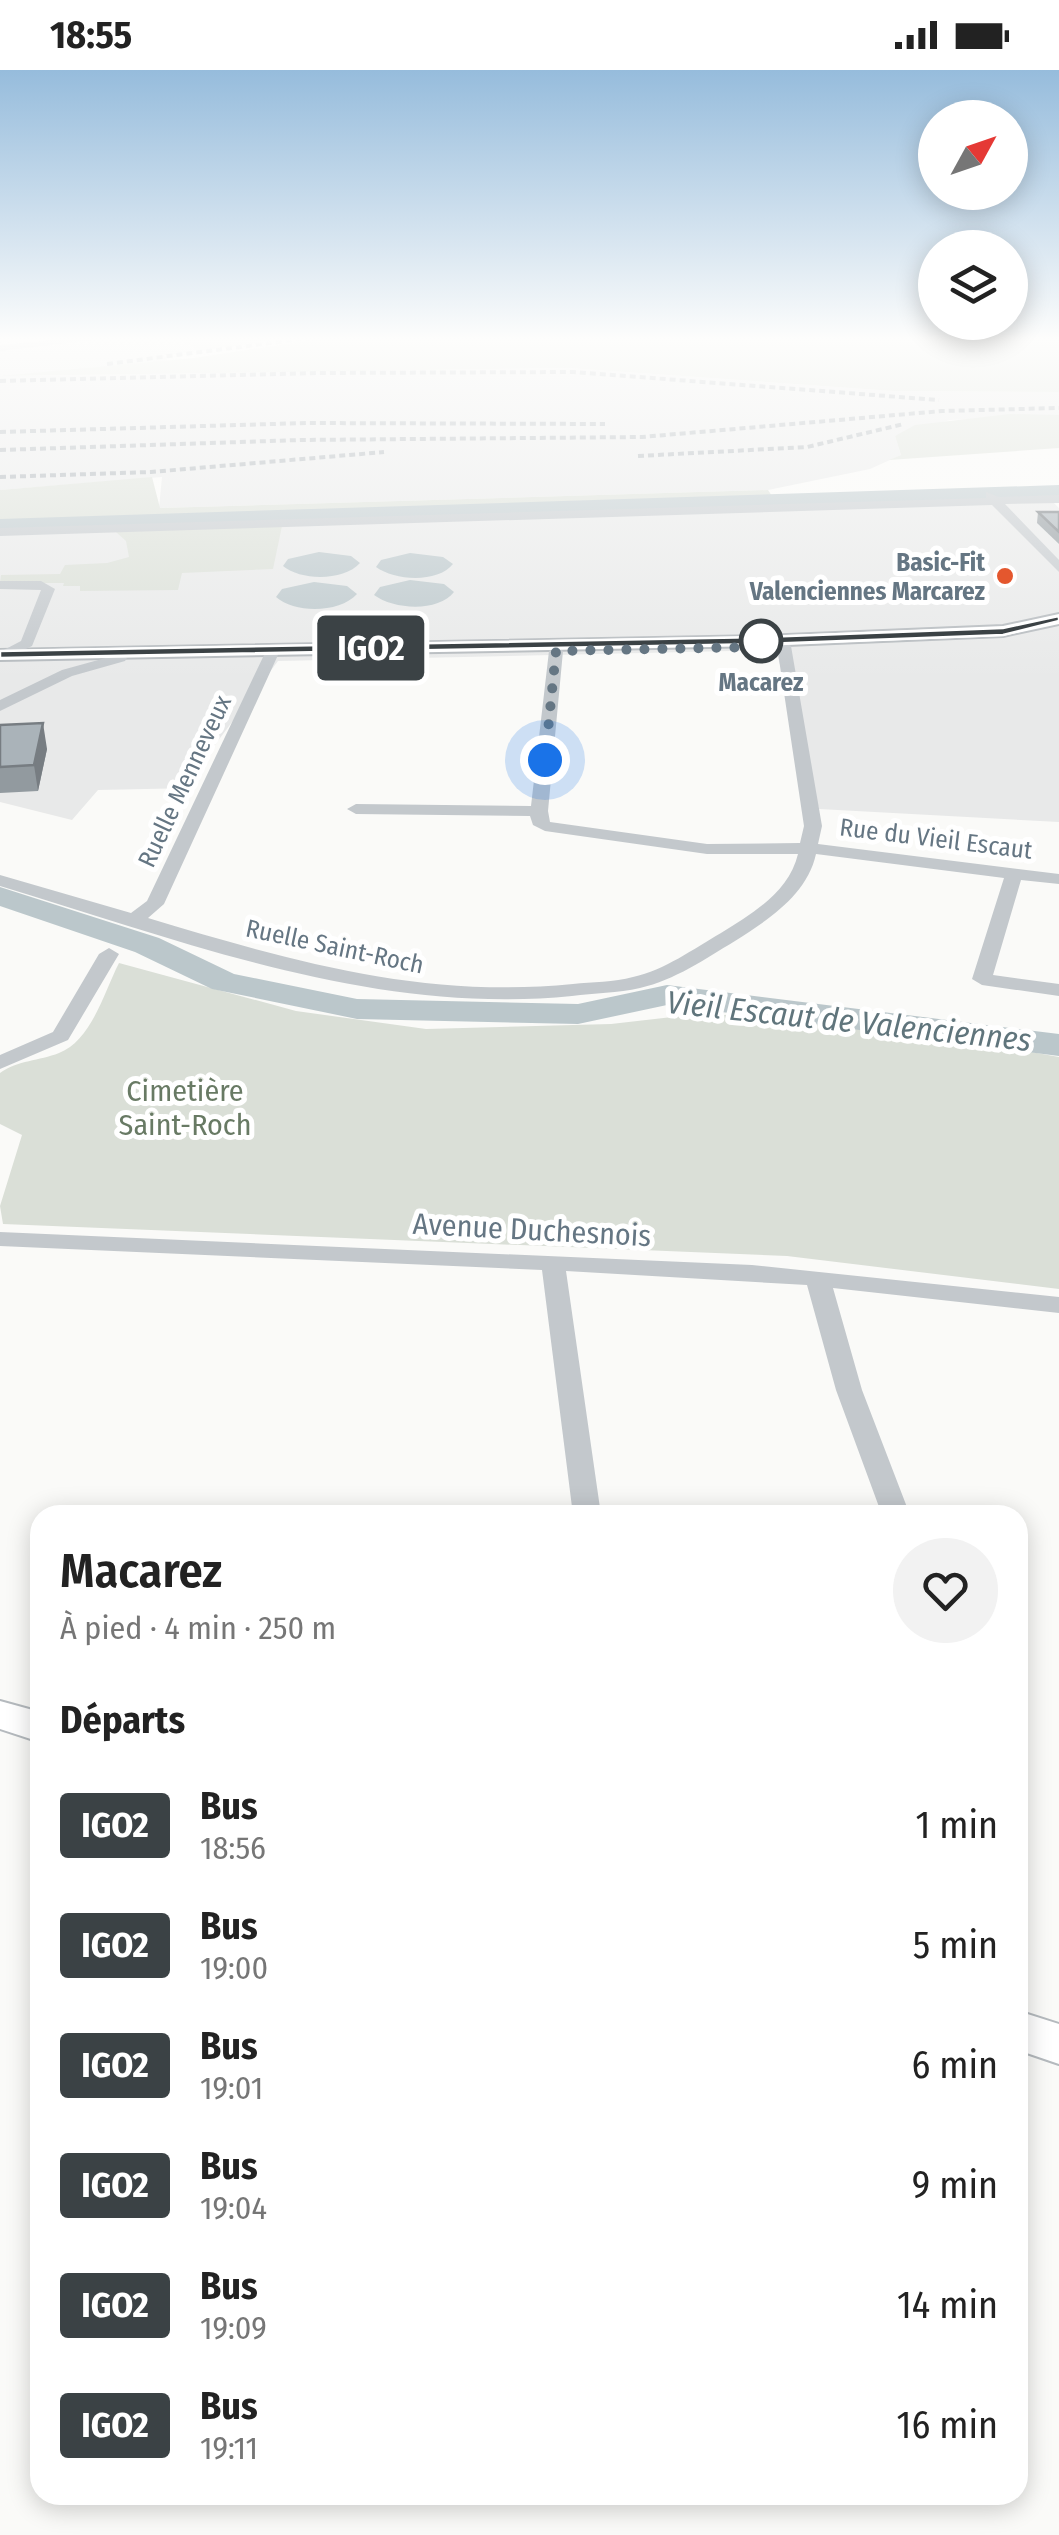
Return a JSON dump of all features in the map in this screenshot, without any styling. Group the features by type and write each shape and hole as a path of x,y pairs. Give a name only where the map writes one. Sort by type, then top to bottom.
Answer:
{"main road":[{"path":"2,657 748,641 1003,631 1052,620"},
{"path":"2,657 55,668 120,658 784,646 1016,637 1052,640 1038,632 1052,620"},
{"path":"0,1715 30,1725"},
{"path":"1028,2034 1059,2044"}],"street":[{"path":"0,517 1059,484"},
{"path":"982,487 1059,568"},
{"path":"0,532 1059,499"},
{"path":"0,586 37,584 48,589 26,643 2,657"},
{"name":"Ruelle Saint-Roch","path":"0,880 290,967 370,983 438,992 539,994 604,990 636,983 674,969 764,914 798,880 806,864 813,826 784,646"},
{"path":"356,809 539,811 556,651"},
{"name":"Ruelle Menneveux","path":"134,921 155,904 271,656"},
{"path":"0,706 55,668"},
{"name":"Rue du Vieil Escaut","path":"539,811 540,821 549,827 599,834 716,849 806,848 1059,878"},
{"path":"1014,872 982,979 1059,990"},
{"path":"0,1063 61,1036 109,954"},
{"name":"Avenue Duchesnois","path":"0,1238 552,1262 818,1279 1059,1305"},
{"path":"552,1262 586,1505"},
{"path":"818,1279 846,1379 892,1505"}],"shaded area":[{"path":"0,451 900,451 901,455 870,469 768,490 159,508 162,477 0,490"},
{"path":"1047,496 1059,508 1059,822 819,809 776,650 278,661 202,762 193,788 98,790 72,820 0,802 0,531"},
{"path":"319,552 351,556 360,563 344,573 322,577 300,574 283,566 288,559"},
{"path":"410,553 443,557 453,564 437,574 416,578 376,567 381,560"},
{"path":"410,580 444,584 454,592 438,603 416,607 393,604 374,595 380,587"},
{"path":"314,582 347,586 357,594 340,605 317,609 294,606 276,597 282,589"}],"green space":[{"path":"900,451 1016,451 889,460 901,455"},
{"path":"152,477 160,508 768,490 778,505 0,531 0,490"},
{"path":"282,526 273,569 182,573 178,590 80,591 80,586 63,586 64,583 0,583 1,575 60,574 65,565 107,563 129,557 126,541 116,532"},
{"name":"Cimetière Saint-Roch","path":"119,963 296,1011 426,1029 611,1024 681,1016 766,1014 943,1036 1059,1057 1059,1289 787,1256 3,1224 0,1206 22,1135 0,1124 0,1073 59,1053 80,1038"}],"building":[{"path":"1038,512 1059,512 1059,532"},
{"path":"43,723 34,765 0,767 0,725"}],"waterway":[{"path":"0,525 1059,491"},
{"name":"Vieil Escaut de Valenciennes","path":"0,896 147,945 224,982 357,1009 578,1014 667,995 1059,1045"}],"railway":[{"path":"638,456 731,451"},
{"path":"0,477 151,472 384,452"}],"bus line":[{"name":"IGO2","path":"0,655 763,641 1003,631 1059,619"}],"place":[{"name":"Basic-Fit Valenciennes Marcarez","path":"1005,576"},
{"name":"Macarez","path":"761,641"}],"route":[{"path":"545,760 556,651 756,647 761,641"}]}
